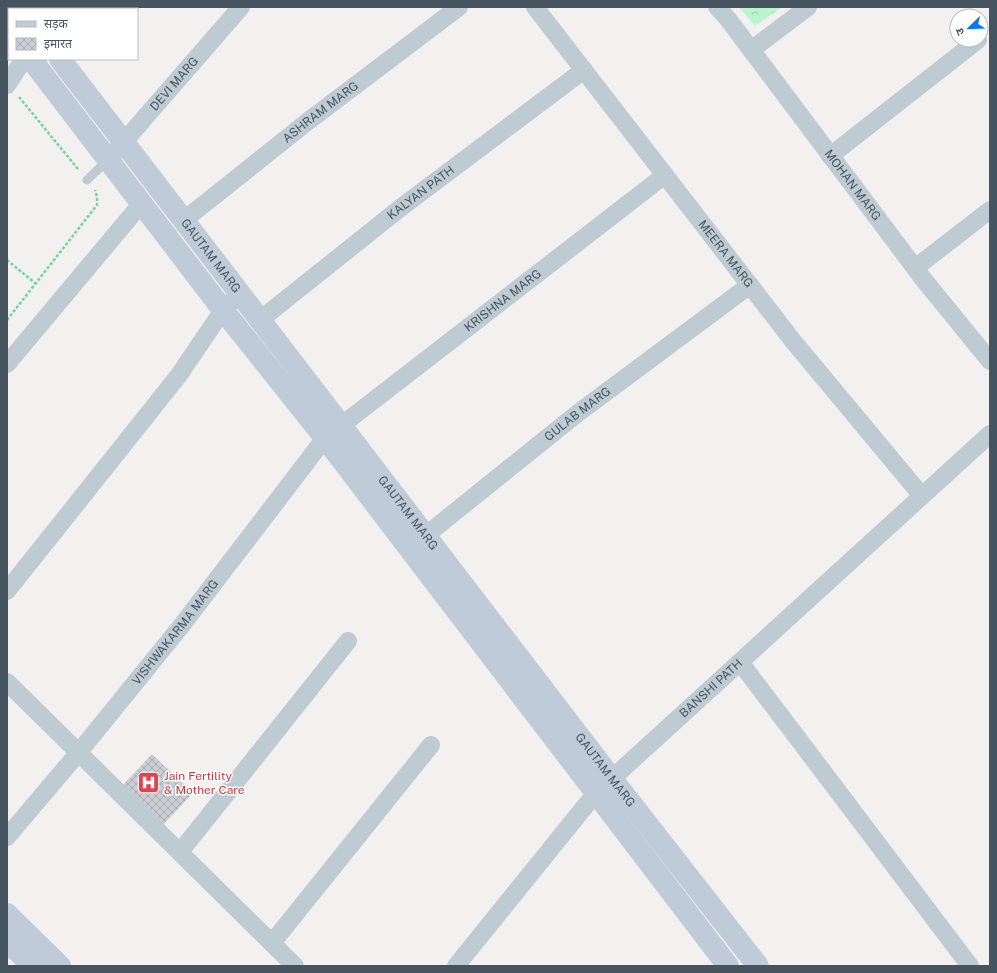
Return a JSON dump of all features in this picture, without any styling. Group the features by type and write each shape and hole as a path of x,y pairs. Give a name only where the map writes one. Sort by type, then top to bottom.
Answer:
{"street":[{"name":"DEVI MARG","path":"108,160 241,7"},
{"name":"ASHRAM MARG","path":"184,220 307,122 459,7"},
{"name":"MEERA MARG","path":"536,7 793,341 922,496"},
{"name":"MOHAN MARG","path":"717,7 915,268 990,361"},
{"path":"750,50 808,7"},
{"path":"830,156 968,48"},
{"path":"11,89 24,60"},
{"path":"32,60 223,310 333,432 409,549 728,966"},
{"name":"GAUTAM MARG","path":"61,60 241,293 333,432 426,535 612,779 758,966"},
{"name":"KALYAN PATH","path":"260,320 399,209 584,70"},
{"name":"KRISHNA MARG","path":"333,432 665,175"},
{"path":"7,364 141,204"},
{"path":"915,268 990,210"},
{"name":"GULAB MARG","path":"409,549 578,413 750,285"},
{"path":"7,591 179,375 223,310 241,293"},
{"name":"VISHWAKARMA MARG","path":"7,838 182,625 333,432"},
{"name":"BANSHI PATH","path":"456,966 595,794 990,434"},
{"path":"180,852 348,641"},
{"path":"740,662 970,966"},
{"path":"7,682 295,966"},
{"path":"272,943 431,745"},
{"path":"7,914 60,966"},
{"path":"7,940 32,966"}],"lane":[{"path":"87,180 108,160"}],"path":[{"path":"7,320 97,205 98,197 95,190 87,180 11,89"},
{"path":"7,260 35,283"}],"green space":[{"path":"739,7 782,7 755,26"}],"building":[{"path":"152,754 193,793 163,825 122,786"}],"place":[{"name":"Jain Fertility & Mother Care","path":"149,783"}]}
